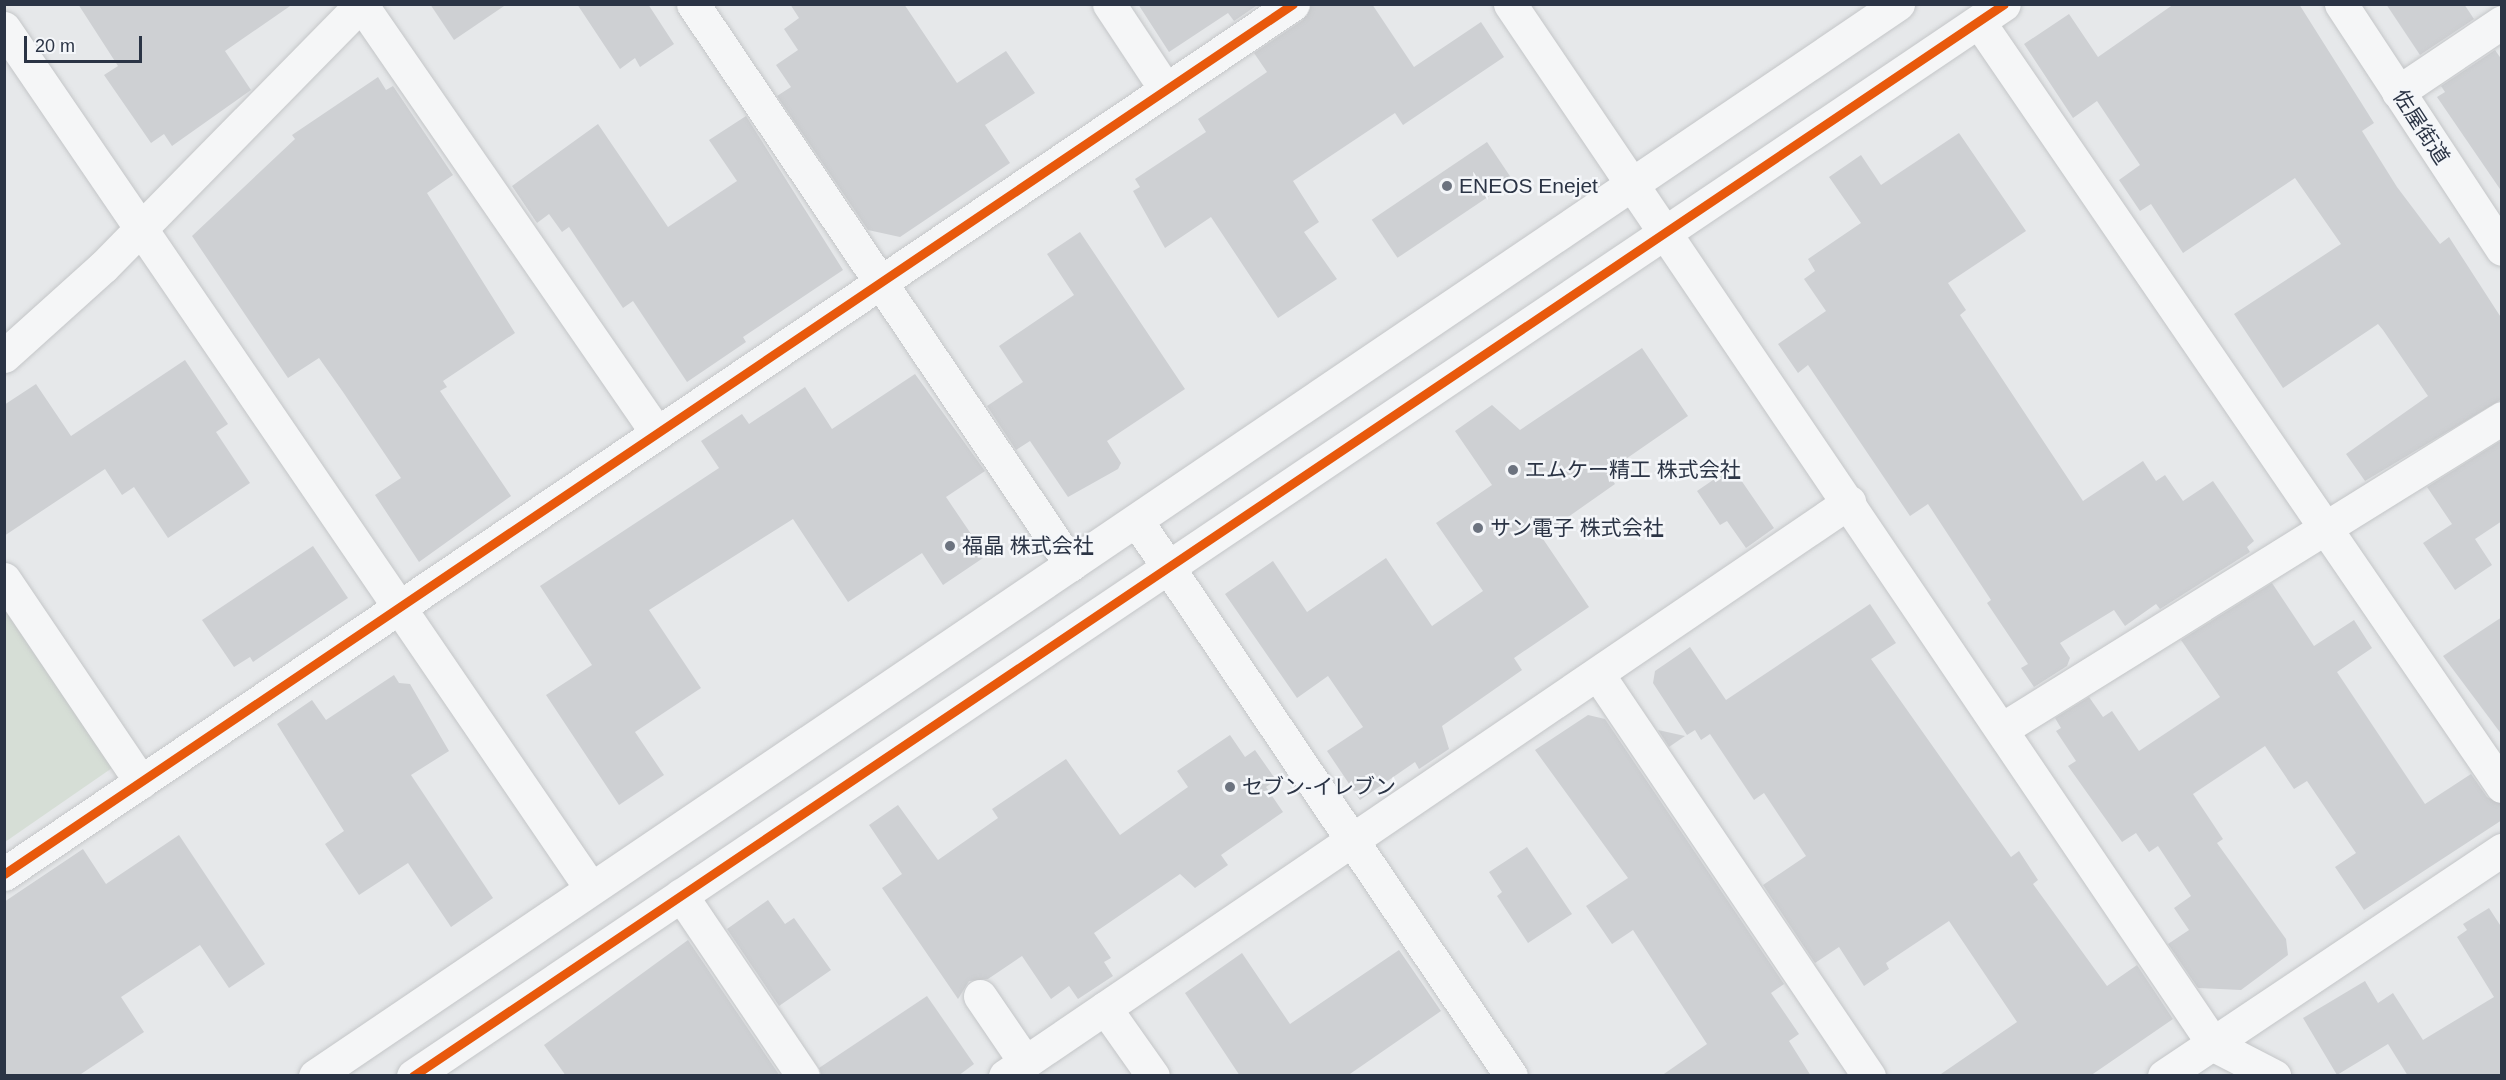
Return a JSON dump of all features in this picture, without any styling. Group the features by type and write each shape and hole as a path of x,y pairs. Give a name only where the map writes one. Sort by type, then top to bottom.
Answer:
{"street":[{"path":"693,4 1071,565"},
{"path":"1109,4 1167,90"},
{"path":"4,874 1293,4"},
{"path":"1510,4 1849,502 2214,1045 2274,1076"},
{"path":"315,1076 590,887 1137,521 1898,4"},
{"name":"佐屋街道","path":"2341,4 2502,249"},
{"path":"4,356 140,229 361,5 657,433"},
{"path":"413,1076 1662,230 1991,13 2326,525 2502,786"},
{"path":"2398,92 2502,22"},
{"path":"4,28 590,887"},
{"path":"2001,729 2326,525 2502,418"},
{"path":"980,996 1015,1069 1599,676 1849,502"},
{"path":"1137,521 1351,844 1511,1076"},
{"path":"4,579 141,782"},
{"path":"1599,676 1869,1076"},
{"path":"2164,1076 2214,1045 2502,850"},
{"path":"681,895 803,1076"},
{"path":"1105,1008 1154,1076"}],"shaded area":[{"path":"4,609 112,768 5,842 4,842"}],"building":[{"path":"78,4 293,4 225,51 251,90 172,146 164,134 151,143 104,75 118,66"},
{"path":"430,4 507,4 454,40"},
{"path":"577,4 648,4 674,44 640,67 635,58 620,69"},
{"path":"790,4 904,4 957,83 1006,51 1035,93 985,125 1010,163 900,237 868,230 777,96 791,87 776,65 798,50 784,29 799,18"},
{"path":"1138,4 1259,4 1234,21 1228,13 1169,52"},
{"path":"1311,4 1372,4 1414,67 1481,22 1504,57 1403,125 1395,113 1293,181 1319,222 1304,232 1337,279 1278,318 1211,217 1165,248 1133,191 1140,187 1135,179 1206,132 1198,119 1267,72 1254,53 1303,20"},
{"path":"2174,4 2299,4 2374,123 2362,131 2397,187 2440,244 2449,237 2502,319 2502,399 2365,481 2346,454 2428,396 2383,330 2378,324 2283,388 2234,314 2341,244 2295,178 2183,253 2151,204 2140,211 2119,180 2140,165 2097,101 2073,118 2024,44 2069,14 2098,57"},
{"path":"2386,4 2464,4 2474,19 2420,55"},
{"path":"2495,50 2502,60 2502,192 2437,97 2445,92 2441,86"},
{"path":"378,77 386,90 393,86 453,175 427,193 515,333 443,381 447,387 440,391 511,496 419,562 375,495 401,478 343,392 319,358 288,378 192,236 295,139 292,135"},
{"path":"746,116 843,270 743,337 746,342 687,382 633,301 623,308 569,227 562,232 549,214 537,223 512,186 598,124 668,227 737,181 709,140"},
{"path":"1959,133 2026,231 1948,283 1966,310 1960,315 2083,501 2143,461 2156,481 2165,475 2183,501 2213,481 2254,541 2247,547 2250,552 2160,609 2156,604 2125,626 2114,610 2060,643 2070,658 2067,666 2034,687 2021,668 2028,664 1987,603 1991,600 1928,504 1910,516 1808,365 1798,373 1778,344 1826,311 1804,279 1815,271 1808,259 1861,223 1829,177 1861,155 1881,185"},
{"path":"1487,142 1513,180 1397,258 1372,220"},
{"path":"1080,232 1185,389 1107,441 1121,463 1118,469 1068,497 1030,441 1016,450 987,406 1023,382 999,346 1074,295 1047,254"},
{"path":"1642,348 1688,416 1607,472 1615,484 1541,536 1589,607 1514,658 1522,670 1442,726 1449,749 1419,769 1415,762 1360,800 1327,751 1363,727 1328,676 1297,698 1225,594 1273,561 1307,612 1386,558 1432,626 1483,591 1436,523 1492,485 1455,431 1492,405 1520,430"},
{"path":"185,360 228,424 216,432 250,483 168,538 134,487 122,495 105,469 4,536 4,405 36,384 71,436"},
{"path":"915,374 985,471 946,497 986,556 943,585 922,553 848,602 793,519 649,610 701,688 635,732 664,775 619,805 546,695 592,665 540,586 719,468 701,441 742,414 749,424 805,387 832,429"},
{"path":"2502,440 2502,521 2475,539 2492,565 2455,590 2423,543 2452,524 2427,487"},
{"path":"1732,467 1774,528 1746,548 1727,521 1720,525 1697,491"},
{"path":"313,546 348,598 253,662 250,657 234,667 202,620"},
{"path":"2272,583 2314,646 2354,620 2372,648 2337,672 2425,804 2471,774 2487,797 2502,804 2502,820 2364,910 2335,867 2356,853 2307,781 2294,789 2265,746 2193,794 2223,839 2217,843 2286,939 2288,955 2241,990 2198,988 2168,944 2189,930 2174,908 2191,896 2158,846 2149,852 2136,833 2122,842 2068,766 2076,761 2056,731 2061,728 2055,718 2089,697 2103,717 2112,711 2139,751 2220,697 2181,640"},
{"path":"1870,604 1896,643 1871,659 2011,857 2019,851 2038,880 2033,884 2107,986 2137,965 2173,1019 2090,1076 1938,1076 2017,1022 1949,921 1886,963 1889,969 1864,986 1839,947 1815,963 1763,885 1806,856 1764,793 1754,800 1710,734 1701,740 1695,730 1687,735 1653,683 1655,671 1690,647 1726,700"},
{"path":"2502,617 2502,735 2443,656"},
{"path":"394,675 399,683 410,684 449,751 411,775 493,898 451,927 408,863 359,895 325,844 344,831 277,724 312,700 326,720"},
{"path":"1588,715 1605,719 1784,984 1771,993 1799,1034 1789,1041 1811,1076 1661,1076 1707,1044 1633,930 1612,944 1586,906 1628,878 1535,750"},
{"path":"1658,730 1685,736 1669,747"},
{"path":"1230,735 1245,757 1255,750 1276,780 1266,787 1283,812 1221,855 1228,865 1195,888 1180,874 1094,933 1111,958 1104,962 1113,976 1078,999 1069,986 1051,999 1022,956 988,979 969,981 958,999 882,888 902,874 869,825 898,805 938,860 998,818 992,809 1066,759 1120,835 1188,787 1177,771"},
{"path":"179,835 265,964 229,988 200,945 121,997 144,1032 78,1076 4,1076 4,902 83,849 106,884"},
{"path":"1527,847 1572,914 1528,943 1497,896 1502,892 1489,872"},
{"path":"768,900 785,924 794,918 831,970 779,1006 727,929"},
{"path":"2489,908 2502,928 2502,1076 2408,1076 2388,1044 2337,1075 2303,1018 2365,981 2378,1003 2393,993 2423,1040 2494,997 2457,937 2467,930 2463,924"},
{"path":"688,940 780,1076 566,1076 544,1045"},
{"path":"1399,950 1441,1011 1347,1076 1240,1076 1185,993 1242,953 1290,1024"},
{"path":"927,996 974,1064 958,1076 822,1076 819,1068"}],"cycle path":[{"path":"4,874 1293,4"},
{"path":"413,1076 2004,4"}],"place":[{"name":"ENEOS Enejet","path":"1447,186"},
{"name":"エムケー精工 株式会社","path":"1513,470"},
{"name":"サン電子 株式会社","path":"1478,528"},
{"name":"福晶 株式会社","path":"950,546"},
{"name":"セブン-イレブン","path":"1230,787"}]}
